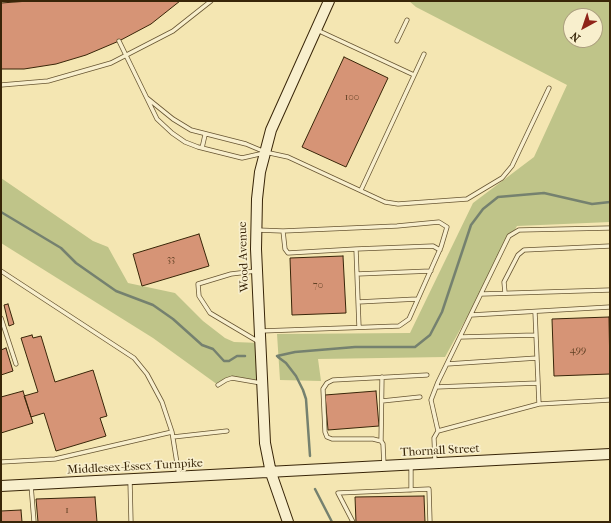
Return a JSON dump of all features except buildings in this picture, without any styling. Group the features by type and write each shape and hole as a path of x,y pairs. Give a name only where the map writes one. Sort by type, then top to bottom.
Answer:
{"street":[{"name":"Wood Avenue","path":"288,522 270,473 265,443 257,271 256,230 258,188 265,152 278,111 329,1"},
{"name":"Thornall Street","path":"270,473 610,454"},
{"name":"Middlesex-Essex Turnpike","path":"1,486 270,473"}],"lane":[{"path":"1,84 48,81 111,64 173,31 211,1"},
{"path":"397,41 407,20"},
{"path":"316,30 414,76"},
{"path":"118,41 157,119 185,142 242,158 265,152"},
{"path":"361,190 424,54"},
{"path":"147,98 179,123 205,135 246,144 265,152 288,157 393,204 463,200 471,198 502,178 511,169 549,88"},
{"path":"202,148 205,135"},
{"path":"256,230 284,231 397,226 439,222 447,227 440,250 408,319 399,326 260,331"},
{"path":"435,464 434,438 438,431 431,400 509,236 519,230 610,228"},
{"path":"284,231 285,249 288,253 433,246 440,250"},
{"path":"505,293 504,282 518,255 524,250 610,246"},
{"path":"356,249 359,327"},
{"path":"357,274 430,270"},
{"path":"1,271 134,358 147,374 156,391 172,432 179,478"},
{"path":"257,271 231,274 198,284 199,296 210,313 260,343"},
{"path":"482,294 610,290"},
{"path":"358,302 417,299"},
{"path":"471,315 610,307"},
{"path":"535,312 539,404"},
{"path":"1,318 2,326 16,364"},
{"path":"460,337 536,335"},
{"path":"447,364 537,358"},
{"path":"381,441 373,439 332,439 327,437 325,432 323,389 327,383 333,380 427,374"},
{"path":"382,377 381,441 383,444 384,467"},
{"path":"218,385 232,378 262,383"},
{"path":"436,387 538,383"},
{"path":"382,401 420,396"},
{"path":"438,431 539,404 610,400"},
{"path":"172,437 227,431"},
{"path":"1,462 55,459 172,432"},
{"path":"410,466 411,490"},
{"path":"130,480 131,522"},
{"path":"31,485 34,522"},
{"path":"353,522 338,493 429,489 430,522"}],"green space":[{"path":"409,1 610,1 610,222 517,226 445,357 318,359 321,381 280,380 277,334 410,333 473,203 534,157 567,85 416,7"},
{"path":"1,178 93,241 108,247 128,283 175,293 203,321 225,338 234,342 260,343 262,383 232,378 218,385 153,338 1,243"}],"waterway":[{"path":"277,356 295,352 355,347 415,347 430,335 442,312 471,225 483,209 498,197 544,193 592,204 610,202"},
{"path":"1,212 61,248 76,263 116,291 153,305 173,319 202,345 213,349 224,361 229,361 237,356 245,356"},
{"path":"278,357 286,363 296,376 306,399 310,456"},
{"path":"315,489 332,522"}]}
